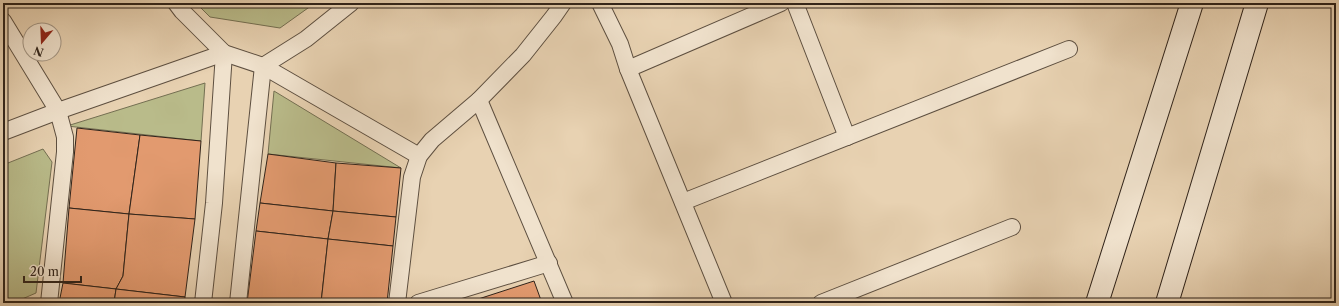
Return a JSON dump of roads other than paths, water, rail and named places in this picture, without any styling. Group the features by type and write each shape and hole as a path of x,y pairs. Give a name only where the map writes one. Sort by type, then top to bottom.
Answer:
{"main road":[{"path":"1097,303 1192,3"},
{"path":"1167,303 1257,3"}],"street":[{"path":"176,3 182,11 224,53 263,66 419,156"},
{"path":"263,66 306,38 351,3"},
{"path":"397,303 412,177 419,156 432,140 479,100 523,55 563,3"},
{"path":"600,3 620,44 628,69 724,303"},
{"path":"628,69 781,3"},
{"path":"795,3 847,137"},
{"path":"3,21 58,111 65,137 65,152 48,303"},
{"path":"683,202 1069,49"},
{"path":"3,132 58,111 224,53"},
{"path":"203,303 214,203 224,53"},
{"path":"238,303 263,66"},
{"path":"479,100 549,262 565,303"},
{"path":"822,303 1012,228"},
{"path":"418,303 549,262"}]}
